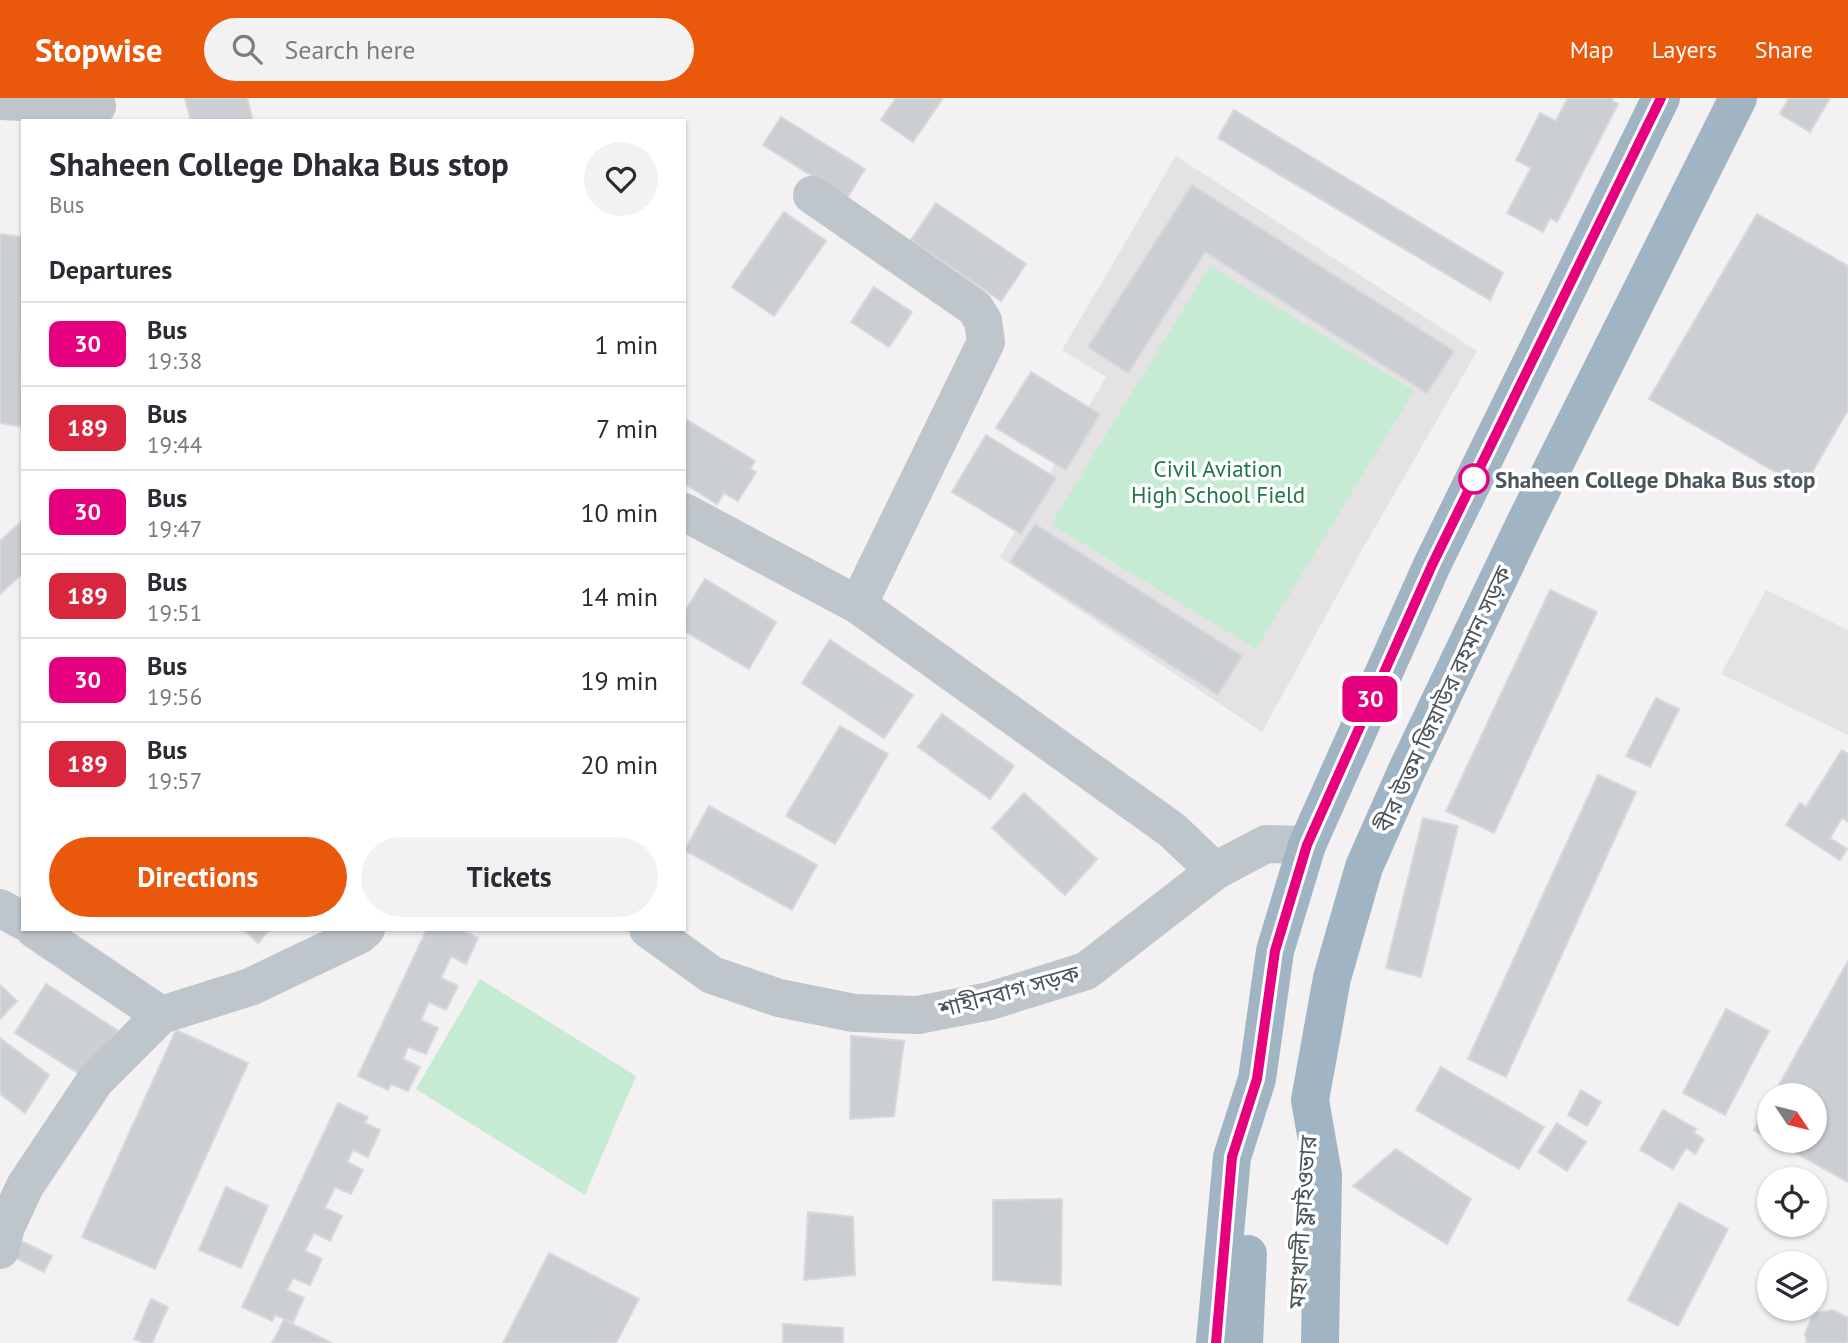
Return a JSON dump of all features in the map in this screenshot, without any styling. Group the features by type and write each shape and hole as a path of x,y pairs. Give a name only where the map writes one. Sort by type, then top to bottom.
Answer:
{"highway":[{"path":"1244,1343 1257,1079 1275,951 1307,845 1432,565 1661,98"},
{"name":"বীর উত্তম জিয়াউর রহমান সড়ক","path":"1320,1343 1323,1175 1310,1100 1332,978 1364,867 1407,770 1533,508 1738,98"},
{"path":"1216,1343 1232,1157 1257,1079"},
{"name":"মহাখালী ফ্লাইওভার","path":"1294,1343 1310,1100"}],"street":[{"path":"0,101 97,108"},
{"path":"812,195 975,309 984,321 986,342 859,605"},
{"path":"686,513 859,605 1172,830 1215,871"},
{"name":"শাহীনবাগ সড়ক","path":"652,931 712,975 779,998 854,1013 918,1014 990,1001 1086,971 1215,871 1266,844 1307,845"},
{"path":"0,908 21,920"},
{"path":"37,931 160,1015"},
{"path":"0,1250 6,1227 24,1186 95,1081 160,1015 250,987 364,931"}],"shaded area":[{"path":"1176,156 1477,351 1363,548 1262,732 1000,557 1106,377 1062,350"},
{"path":"1766,590 1848,630 1848,735 1721,674"}],"green space":[{"name":"Civil Aviation High School Field","path":"1210,266 1414,391 1256,649 1051,524"},
{"path":"480,979 636,1076 585,1195 416,1089"}],"building":[{"path":"185,98 247,98 252,119 190,119"},
{"path":"896,98 943,98 913,142 881,120"},
{"path":"1568,98 1613,98 1612,101 1618,104 1557,222 1550,218 1543,232 1507,213 1531,168 1516,160 1540,113 1556,121"},
{"path":"1789,98 1830,98 1810,132 1780,114"},
{"path":"1234,110 1503,273 1490,300 1218,138"},
{"path":"781,117 865,169 847,198 763,145"},
{"path":"1192,185 1454,351 1427,393 1205,252 1128,373 1088,347"},
{"path":"936,203 1026,264 1001,301 911,240"},
{"path":"784,212 826,241 774,316 732,287"},
{"path":"1757,214 1848,266 1848,410 1803,488 1649,399"},
{"path":"0,234 21,237 21,427 0,423"},
{"path":"874,287 912,312 889,347 851,322"},
{"path":"1031,372 1100,414 1066,470 996,428"},
{"path":"686,419 755,461 750,469 756,472 738,501 724,493 717,504 686,484"},
{"path":"986,435 1056,478 1021,534 952,492"},
{"path":"21,522 21,575 0,594 0,541"},
{"path":"1035,524 1242,656 1218,695 1010,562"},
{"path":"705,579 776,622 749,669 686,632 686,610"},
{"path":"1550,590 1597,612 1494,833 1446,811"},
{"path":"830,640 913,695 884,738 802,683"},
{"path":"1656,698 1679,709 1650,767 1626,756"},
{"path":"942,714 1014,766 990,799 918,747"},
{"path":"840,726 888,754 835,844 786,816"},
{"path":"1842,750 1848,754 1848,822 1842,818 1830,838 1847,849 1840,860 1786,825 1800,803 1806,807"},
{"path":"1598,775 1636,792 1506,1077 1468,1059"},
{"path":"1024,793 1097,859 1065,895 992,828"},
{"path":"709,806 817,865 792,910 686,848"},
{"path":"1423,818 1458,826 1421,977 1386,968"},
{"path":"245,931 268,931 258,943"},
{"path":"426,931 463,931 478,938 466,964 451,956 441,978 458,986 446,1010 429,1002 421,1020 438,1028 426,1054 408,1047 403,1059 420,1067 408,1091 391,1084 388,1090 358,1076"},
{"path":"1848,961 1848,1182 1827,1170 1827,1167 1821,1167 1796,1153 1827,1153 1827,1083 1780,1083"},
{"path":"46,984 117,1030 86,1078 15,1033"},
{"path":"0,985 17,1001 0,1019"},
{"path":"1726,1009 1769,1031 1725,1115 1683,1093"},
{"path":"176,1030 248,1063 155,1269 82,1237"},
{"path":"851,1036 904,1041 894,1116 850,1119"},
{"path":"0,1038 49,1075 25,1113 0,1094"},
{"path":"1441,1067 1544,1127 1519,1169 1416,1110"},
{"path":"1581,1090 1601,1102 1587,1126 1568,1115"},
{"path":"338,1103 368,1117 365,1123 380,1130 368,1157 353,1150 347,1162 363,1170 351,1194 335,1187 325,1208 342,1216 330,1241 314,1233 305,1251 322,1259 310,1285 293,1278 287,1290 304,1298 293,1322 275,1315 272,1321 242,1307"},
{"path":"1663,1110 1696,1129 1694,1133 1704,1139 1695,1154 1686,1148 1673,1169 1640,1150"},
{"path":"1557,1123 1586,1142 1567,1171 1538,1152"},
{"path":"1396,1149 1471,1199 1447,1244 1353,1186"},
{"path":"226,1187 268,1206 241,1268 199,1250"},
{"path":"1062,1199 1061,1285 993,1280 993,1200"},
{"path":"1679,1203 1728,1229 1678,1326 1628,1300"},
{"path":"808,1212 853,1217 855,1275 804,1280"},
{"path":"11,1236 52,1256 44,1272 3,1252"},
{"path":"549,1253 639,1299 616,1343 503,1343"},
{"path":"151,1299 168,1307 152,1343 144,1343 134,1339"},
{"path":"1833,1310 1848,1318 1848,1343 1807,1343 1805,1334 1810,1321 1827,1321 1827,1311"},
{"path":"284,1320 332,1343 272,1343"},
{"path":"783,1324 843,1328 843,1343 783,1343"}],"bus line":[{"name":"30","path":"1216,1343 1232,1157 1257,1079 1275,951 1307,845 1432,565 1661,98"}],"place":[{"name":"Shaheen College Dhaka Bus stop","path":"1474,479"}]}
